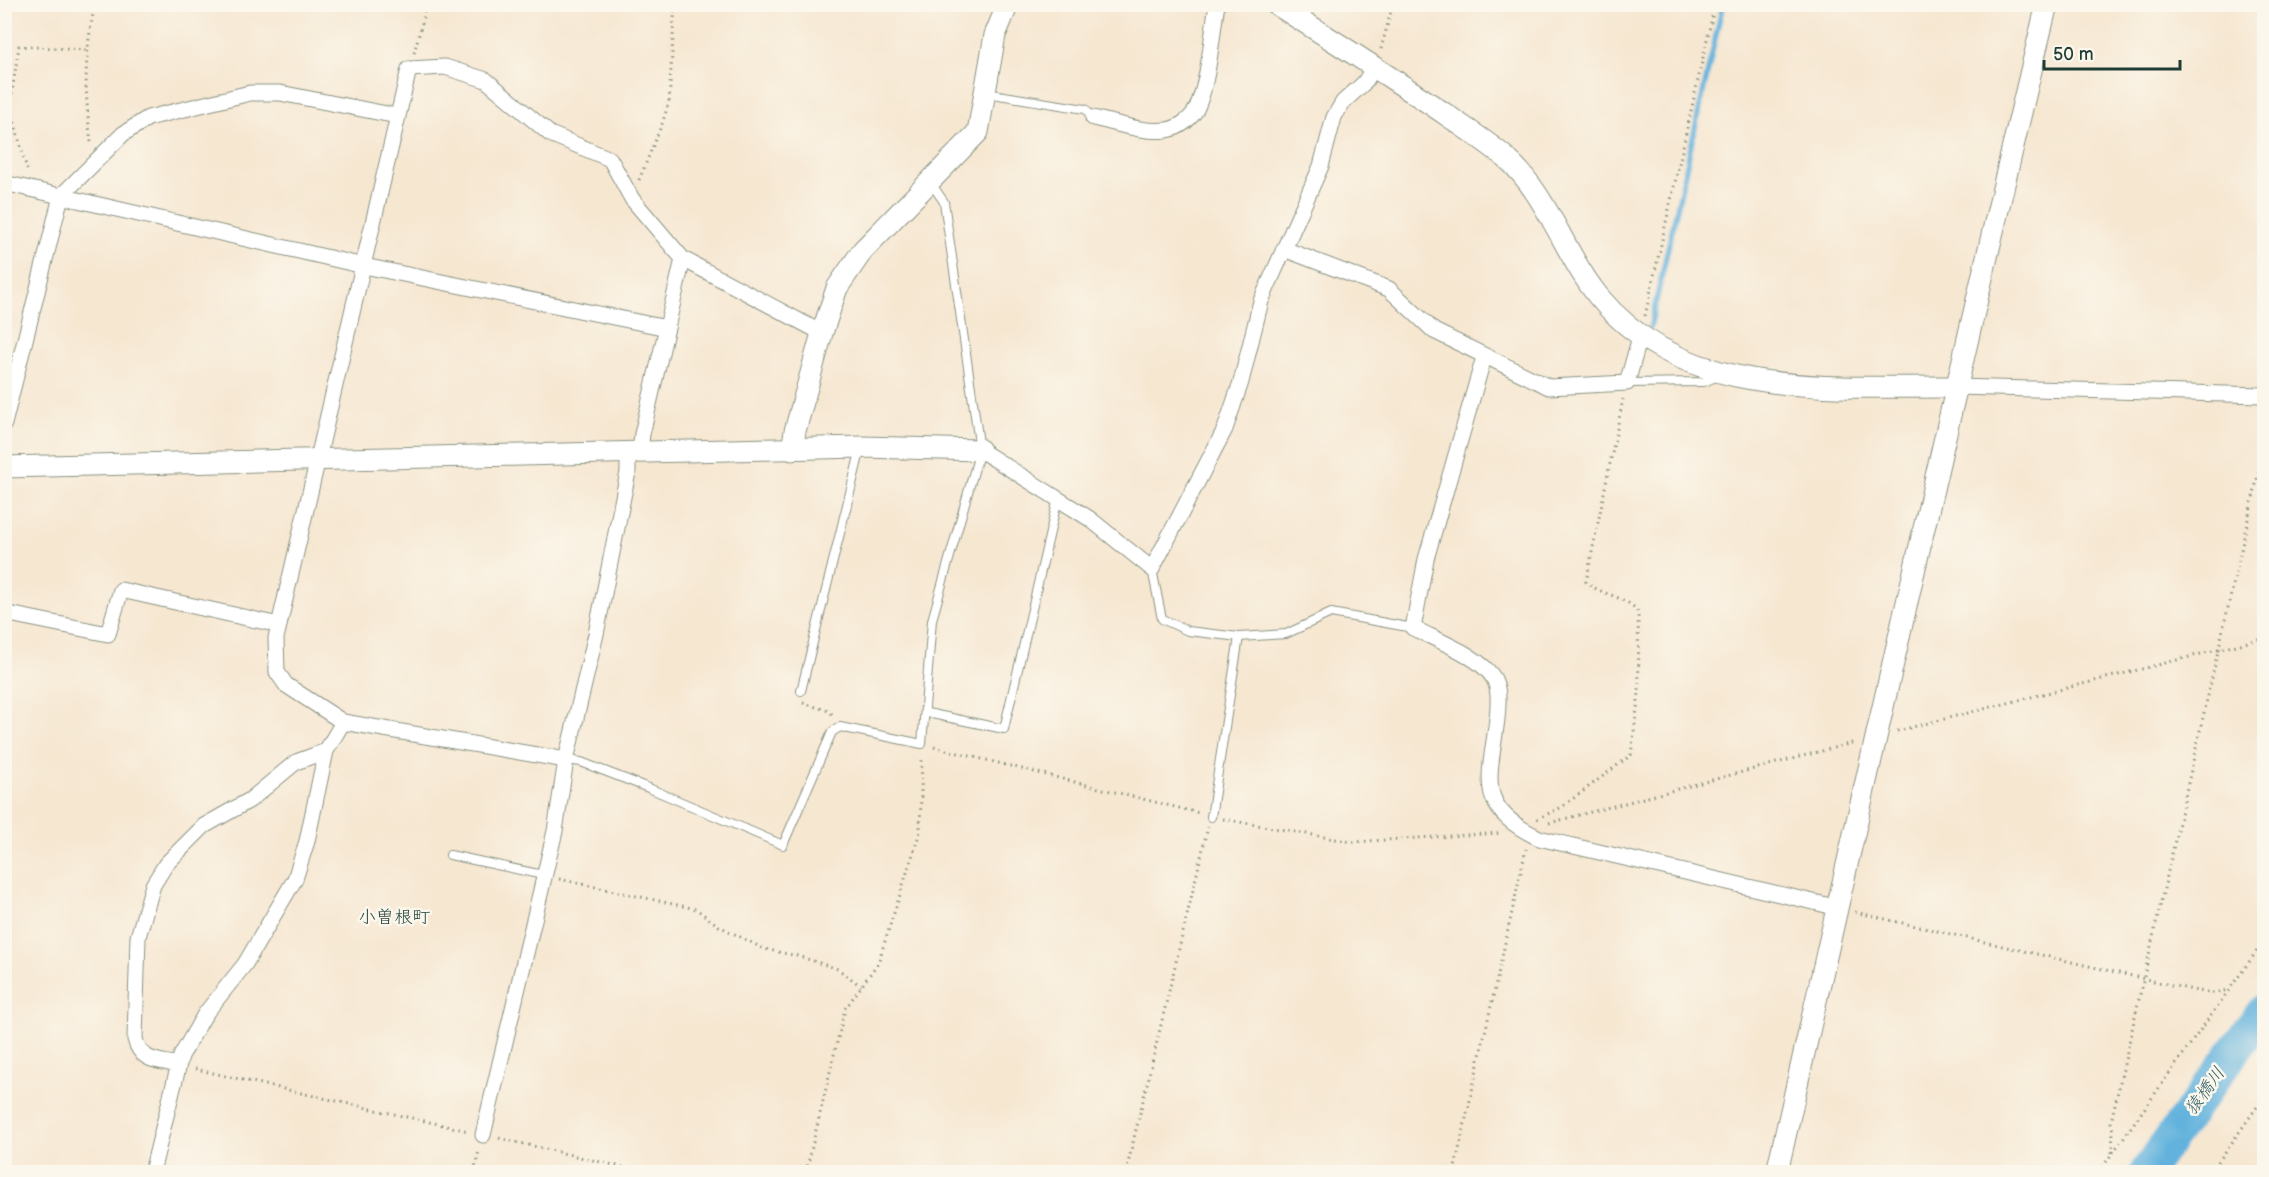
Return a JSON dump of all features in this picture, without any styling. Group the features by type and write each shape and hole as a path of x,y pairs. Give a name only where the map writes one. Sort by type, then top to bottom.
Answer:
{"street":[{"path":"792,450 795,430 837,288 863,250 978,132 995,35 1008,4"},
{"path":"1094,118 1139,128 1167,130 1191,117 1198,106 1202,91 1217,4"},
{"path":"1276,4 1507,158 1527,181 1598,296 1640,337 1680,358 1725,374 1756,381 1798,386 1954,387 2265,395"},
{"path":"1777,1173 1878,736 1954,387 2047,4"},
{"path":"566,760 343,722 286,685 277,672 275,654 279,625 319,462 409,69 445,67 486,80 550,134 610,159 632,199 682,258 822,333"},
{"path":"4,466 319,462 862,447 980,450 1090,519 1152,569 1225,429 1241,382 1261,301 1321,165 1334,117 1343,102 1364,82 1374,68"},
{"path":"4,424 61,196 123,134 148,118 250,93 280,93 397,116"},
{"path":"4,183 364,266 667,327"},
{"path":"1284,249 1389,289 1434,331 1549,387 1627,383 1640,337"},
{"path":"483,1134 555,831 566,760 600,611 628,472 642,434 682,258"},
{"path":"1484,357 1426,559 1413,628 1476,661 1494,679 1499,699 1490,783 1493,801 1500,811 1524,831 1539,838 1839,908"},
{"path":"4,613 108,634 121,590 279,625"},
{"path":"152,1173 178,1065 205,1014 245,964 295,879 307,841 326,751 343,722"},
{"path":"178,1065 147,1057 138,1052 135,1039 138,937 143,912 153,885 182,846 204,826 250,800 296,762 326,751"}],"lane":[{"path":"986,93 1085,109 1094,118"},
{"path":"566,760 580,762 651,789 783,845 832,732 840,727 922,744 927,713 925,693 932,620 980,450 944,202 930,181"},
{"path":"1627,383 1704,382 1725,374"},
{"path":"801,691 862,447"},
{"path":"927,713 1004,729 1058,498"},
{"path":"1152,569 1162,619 1188,631 1239,637 1286,634 1331,613 1413,628"},
{"path":"1211,817 1239,637"},
{"path":"450,855 543,875"}],"path":[{"path":"94,161 86,102 86,50 95,4"},
{"path":"409,69 427,4"},
{"path":"632,199 669,102 675,4"},
{"path":"1374,68 1393,4"},
{"path":"1640,337 1715,4"},
{"path":"2239,4 2265,11"},
{"path":"39,192 24,167 10,105 19,46 86,50"},
{"path":"1524,831 1538,818 1562,807 1631,756 1639,693 1638,612 1634,605 1593,588 1586,582 1627,383"},
{"path":"2112,1153 2113,1131 2110,1122 2221,650 2265,449"},
{"path":"806,1173 845,1009 878,963 920,832 922,744 1211,817 1352,842 1524,831 1878,736 2265,638"},
{"path":"801,691 799,698 802,703 829,711 836,718 840,727"},
{"path":"1126,1173 1211,817"},
{"path":"1455,1173 1527,842 1524,831"},
{"path":"543,875 696,909 719,926 764,949 798,956 838,969 861,987"},
{"path":"1839,908 2197,991 2214,993 2229,990"},
{"path":"2098,1173 2265,941"},
{"path":"178,1065 643,1173"},
{"path":"2211,1173 2265,1097"},
{"path":"474,1173 483,1134"}],"waterway":[{"path":"1650,328 1723,4"},
{"name":"猿橋川","path":"2146,1172 2264,1010"}],"district":[{"name":"小曽根町","path":"394,917"}]}
